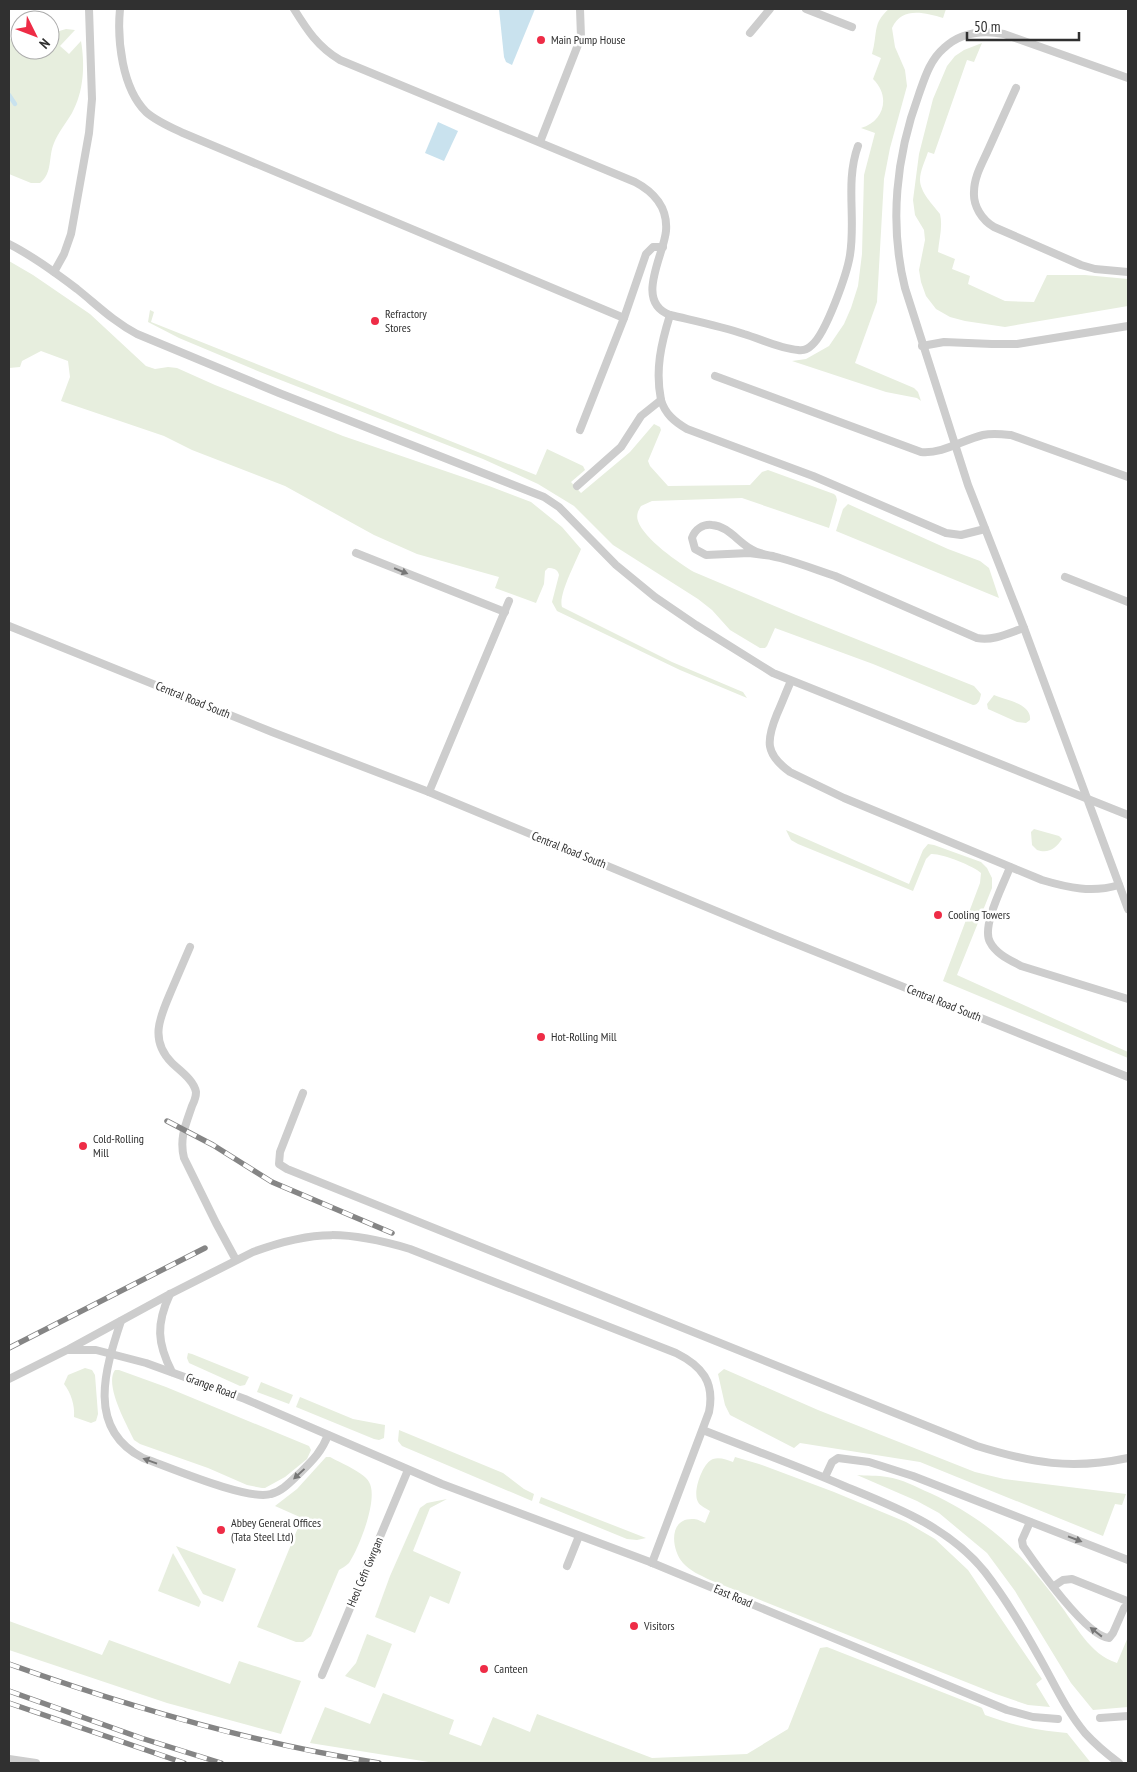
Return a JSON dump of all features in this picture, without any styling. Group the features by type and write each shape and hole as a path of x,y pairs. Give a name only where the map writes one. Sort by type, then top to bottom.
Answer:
{"lane":[{"path":"54,272 64,254 71,234 89,132 92,99 89,9"},
{"path":"120,9 119,39 127,77 139,103 155,119 183,134 624,318"},
{"path":"294,9 311,36 340,60 635,182 653,194 660,204 666,230 663,247 656,265 653,292 660,308 670,315 743,333 794,350 803,350 812,345 823,329 841,285 848,262 852,228 851,172 858,146"},
{"path":"540,142 581,37 580,9"},
{"path":"750,33 770,9"},
{"path":"806,9 852,27"},
{"path":"1128,78 1004,34 994,32 969,34 960,37 945,47 928,69 910,121 896,196 897,230 902,275 922,346 985,529 1024,628 1128,909"},
{"path":"1016,88 977,175 974,192 975,202 979,211 985,220 994,227 1081,265 1095,269 1128,272"},
{"path":"9,244 54,272 116,322 136,334 288,397 544,497 559,507 616,565 655,597 764,667 791,681 1128,815"},
{"path":"580,430 624,318 646,254 654,247 663,247"},
{"path":"670,315 660,349 658,381 661,400 668,415 687,429 813,476 946,533 961,535 985,529"},
{"path":"922,346 944,342 1017,344 1128,326"},
{"path":"716,376 915,450 932,452 983,435 995,433 1011,435 1128,477"},
{"path":"577,486 621,447 641,416 661,400"},
{"path":"772,556 749,553 706,555 695,549 692,538 695,531 699,528 707,525 717,526 726,530 750,549 835,576 977,638 994,639 1024,628"},
{"path":"356,553 505,612"},
{"path":"1065,577 1128,602"},
{"path":"429,792 510,601"},
{"name":"Central Road South","path":"9,626 272,732 429,792 774,935 1128,1077"},
{"path":"791,681 772,728 769,741 772,754 782,766 815,786 1010,867 1068,888 1099,890 1119,885"},
{"path":"1010,867 988,926 988,937 995,950 1021,966 1128,999"},
{"path":"190,947 160,1020 159,1040 161,1049 167,1058 195,1087 195,1100 182,1136 182,1150 187,1166 236,1260"},
{"path":"303,1093 280,1152 279,1164 287,1169 977,1446 1029,1460 1064,1465 1093,1464 1128,1458"},
{"path":"67,1350 236,1260 266,1247 290,1240 330,1234 365,1237 410,1250 676,1352 697,1366 709,1382 712,1400 703,1430 652,1563"},
{"path":"170,1294 162,1315 160,1332 163,1351 172,1372"},
{"path":"121,1321 106,1371 104,1390 108,1420 117,1440 124,1447 143,1458 240,1492 260,1496 268,1495 286,1486 316,1458 328,1435"},
{"name":"Grange Road","path":"9,1379 67,1350 90,1350 110,1353 172,1372 245,1399 408,1470"},
{"path":"703,1430 825,1477 904,1512 935,1528 962,1548 978,1564 999,1592 1038,1654 1062,1700 1086,1734 1119,1763"},
{"path":"825,1477 832,1462 838,1458 869,1462 913,1476 1128,1560"},
{"name":"East Road","path":"408,1470 652,1563 1007,1710 1033,1717 1058,1719"},
{"name":"Heol Cefn Gwrgan","path":"322,1675 408,1470"},
{"path":"1030,1522 1023,1535 1022,1542 1054,1586 1078,1617 1103,1637 1109,1638 1127,1604 1072,1579 1063,1580 1054,1586"},
{"path":"567,1566 579,1536"},
{"path":"1100,1718 1128,1716"},
{"path":"9,1760 36,1763"}],"green space":[{"path":"889,9 946,9 943,18 922,13 902,16 892,28 895,47 905,70 907,86 890,148 884,179 877,302 855,363 914,388 918,392 921,401 917,398 886,392 792,361 806,359 829,346 844,324 858,286 862,254 864,175 875,133 861,128 875,120 882,108 882,93 873,79 881,58 872,54 876,29 880,19"},
{"path":"75,30 60,46 60,31"},
{"path":"9,40 10,60 60,60 60,46 69,54 81,41 83,69 79,96 72,113 54,143 49,170 40,183 31,183 9,174"},
{"path":"982,43 974,62 967,60 934,154 928,152 921,173 922,189 940,214 941,228 938,252 955,259 952,269 970,276 968,284 1005,301 1034,302 1047,275 1085,275 1128,279 1128,306 1005,327 950,317 936,309 926,296 919,270 925,240 924,230 915,215 913,200 919,154 933,99 947,66 955,56 964,50"},
{"path":"9,261 90,314 146,366 155,369 177,368 343,436 531,502 562,527 581,549 565,587 561,602 562,607 672,662 743,692 747,698 680,670 557,611 552,602 559,575 555,569 548,568 545,571 544,584 536,603 495,588 499,577 417,554 374,535 285,486 192,450 164,436 61,401 70,377 68,361 41,351 22,361 20,367 9,368"},
{"path":"150,310 154,312 151,322 536,475 547,449 583,466 585,470 571,482 581,493 630,452 654,424 660,427 661,430 648,461 650,466 668,486 750,485 762,472 768,470 834,494 837,500 829,528 742,498 652,501 641,506 637,519 654,543 694,572 974,686 981,694 979,701 973,705 873,664 775,628 767,646 760,648 730,630 712,610 698,599 613,545 574,506 538,484 483,459 260,372 179,338 148,322"},
{"path":"848,504 948,549 980,561 989,568 999,598 836,531 843,509"},
{"path":"994,695 1023,706 1030,715 1030,720 1026,723 1017,722 988,709 987,704"},
{"path":"1034,829 1059,836 1062,839 1049,851 1037,850 1032,845 1031,832"},
{"path":"786,830 909,884 923,850 928,844 981,862 987,868 992,878 992,888 957,975 1128,1052 1128,1058 943,981 980,883 981,873 977,870 949,858 931,854 926,859 913,891 798,844 791,840"},
{"path":"188,1353 249,1377 245,1385 240,1386 189,1363"},
{"path":"85,1368 92,1370 95,1375 98,1414 96,1421 91,1423 74,1417 72,1399 64,1384 68,1375"},
{"path":"724,1369 818,1410 975,1472 1004,1479 1126,1494 1122,1505 1115,1504 1103,1536 920,1462 800,1443 794,1448 730,1415 725,1405 718,1374"},
{"path":"115,1370 166,1387 309,1446 311,1450 307,1459 285,1477 262,1488 247,1485 208,1468 140,1444 134,1440 114,1395 112,1377"},
{"path":"261,1382 293,1395 289,1404 257,1392"},
{"path":"300,1397 353,1419 385,1425 384,1438 374,1439 296,1407"},
{"path":"399,1430 503,1473 534,1494 532,1501 402,1446 398,1441"},
{"path":"326,1457 330,1457 357,1471 367,1479 372,1499 370,1511 358,1546 349,1563 339,1570 311,1636 303,1642 296,1642 257,1627 302,1518 275,1506 297,1489"},
{"path":"735,1457 834,1492 906,1522 935,1539 968,1570 1042,1679 1036,1684 1050,1707 1028,1705 996,1694 695,1573 679,1557 674,1543 676,1529 680,1523 686,1520 695,1519 705,1523 710,1511 700,1505 696,1491 702,1471 709,1461 713,1459 733,1462"},
{"path":"857,1475 883,1476 904,1481 951,1503 986,1526 1030,1567 1084,1638 1098,1653 1107,1659 1117,1663 1128,1637 1128,1707 1093,1710 1071,1683 1015,1591 987,1553 939,1513 917,1501"},
{"path":"541,1497 646,1538 637,1540 627,1539 539,1503"},
{"path":"447,1499 430,1508 413,1551 461,1572 449,1604 430,1596 415,1633 375,1617 390,1576 420,1508 427,1503"},
{"path":"176,1546 236,1569 223,1602 203,1594"},
{"path":"173,1553 201,1602 199,1607 158,1591"},
{"path":"9,1621 102,1655 109,1640 230,1684 239,1661 301,1681 281,1734 167,1703 9,1650"},
{"path":"367,1634 392,1644 375,1688 345,1676 356,1663"},
{"path":"827,1647 980,1707 985,1715 1026,1727 1067,1733 1091,1763 435,1763 310,1743 325,1707 370,1724 383,1693 454,1720 449,1734 481,1746 493,1717 530,1732 537,1714 652,1758 747,1754 788,1729 820,1648"}],"water":[{"path":"499,9 535,9 512,65 506,62 504,57"},
{"path":"438,122 458,131 444,161 425,153"}],"waterway":[{"path":"9,95 15,104"}],"railway":[{"path":"167,1121 213,1145 272,1182 392,1233"},
{"path":"9,1348 205,1248"},
{"path":"9,1664 100,1695 191,1722 284,1745 379,1763"},
{"path":"9,1691 141,1738 221,1763"},
{"path":"9,1703 184,1763"}],"place":[{"name":"Main Pump House","path":"541,40"},
{"name":"Refractory Stores","path":"375,321"},
{"name":"Cooling Towers","path":"938,915"},
{"name":"Hot-Rolling Mill","path":"541,1037"},
{"name":"Cold-Rolling Mill","path":"83,1146"},
{"name":"Abbey General Offices (Tata Steel Ltd)","path":"221,1530"},
{"name":"Visitors","path":"634,1626"},
{"name":"Canteen","path":"484,1669"}]}
